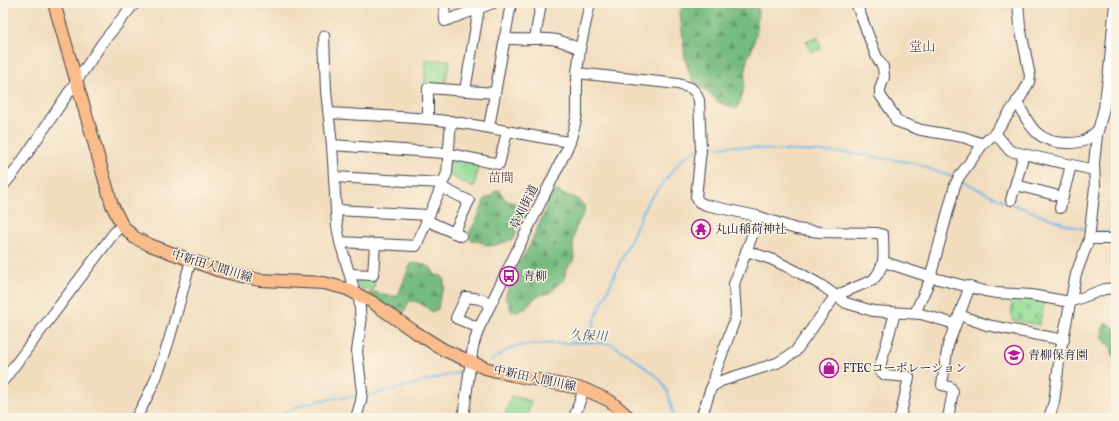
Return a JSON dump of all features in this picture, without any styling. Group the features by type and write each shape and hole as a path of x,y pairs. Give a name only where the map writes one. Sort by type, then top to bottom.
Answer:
{"main road":[{"name":"中新田入間川線","path":"54,3 112,205 122,225 135,238 217,270 245,278 267,281 324,283 341,287 357,294 444,350 472,362 512,375 584,389 610,401 619,407 630,418"}],"street":[{"path":"3,186 16,170 107,36 133,5 137,3"},
{"path":"444,3 445,21 493,3"},
{"path":"489,126 510,3"},
{"path":"535,39 541,3"},
{"name":"草刈街道","path":"463,418 472,362 473,346 479,328 570,142 577,114 577,73 580,49 590,3"},
{"path":"856,3 877,58 883,67 884,77 880,89 880,95 894,115 896,121 920,130 963,137 983,144"},
{"path":"915,313 930,277 957,181 983,144 995,133 1017,102 1027,85 1030,76 1020,26 1018,3"},
{"path":"1049,418 1054,402 1060,354 1076,274 1090,235 1095,187 1094,170 1097,135 1109,71 1115,3"},
{"path":"465,91 479,8"},
{"path":"324,36 336,210 340,242 357,294 360,324 357,351 362,396 356,418"},
{"path":"504,38 521,40 558,40 580,49"},
{"path":"577,73 678,84 691,88 696,93 699,100 701,149 696,192 696,197 699,202 757,216 796,230 877,233 882,235 884,262 882,267 872,280 837,296 795,352 776,363 721,381 712,386"},
{"path":"428,119 428,88 495,93"},
{"path":"1017,102 1026,119 1042,138 1063,143 1073,143 1086,140 1098,130"},
{"path":"329,113 451,121 489,126 507,132 570,142"},
{"path":"340,242 416,246 447,173 451,121"},
{"path":"332,145 400,149 449,154 498,164 507,132"},
{"path":"995,133 1010,151 1094,170"},
{"path":"1011,200 1024,154"},
{"path":"1060,208 1071,165"},
{"path":"334,177 442,185 468,201 457,234 427,218 336,210"},
{"path":"1016,185 1063,197"},
{"path":"701,418 714,376 734,322 736,314 734,284 752,236 757,216"},
{"path":"3,381 114,233 122,225"},
{"path":"1090,235 1116,239"},
{"path":"350,274 373,275 375,244"},
{"path":"746,251 796,271 846,303 867,309 895,313 915,313 1064,340"},
{"path":"136,418 153,386 162,361 191,260"},
{"path":"884,262 930,277 997,293 1031,295 1070,302 1105,289 1116,288"},
{"path":"948,418 953,391 950,387 942,384 948,345 970,286"},
{"path":"479,328 456,318 466,297 480,299 491,303"},
{"path":"895,313 879,370 885,375 909,377 900,418"},
{"path":"574,418 584,389"}],"green space":[{"path":"684,3 721,3 732,8 743,9 754,7 758,9 757,31 751,52 747,59 743,94 737,109 718,102 707,91 694,82 690,75 685,58 680,12"},
{"path":"818,38 821,49 810,52 806,41"},
{"path":"425,60 450,60 445,86 425,84"},
{"path":"451,158 479,162 474,188 449,175"},
{"path":"499,190 507,201 528,204 531,210 528,218 519,225 514,239 489,246 482,242 471,240 468,238 469,233 478,217 485,199 492,196 494,192"},
{"path":"553,190 571,196 584,205 583,214 574,234 574,260 566,269 564,280 549,293 535,298 526,307 514,312 511,311 509,303 505,299 509,284 513,279 514,271 528,249 545,212"},
{"path":"412,263 424,264 431,268 435,275 442,276 444,279 444,288 440,296 438,309 432,312 418,302 409,301 404,311 399,315 371,296 369,293 371,291 388,296 398,296"},
{"path":"375,277 374,289 360,288 355,279"},
{"path":"1011,296 1045,300 1039,325 1012,320"},
{"path":"1105,323 1108,323 1116,329 1116,359 1112,353 1112,349 1106,343 1102,335"},
{"path":"511,396 531,401 527,418 504,418"}],"waterway":[{"path":"703,148 736,146 773,150 850,153 914,163 955,178"},
{"path":"587,342 597,314 647,203 683,158 697,150"},
{"path":"961,181 1008,203"},
{"path":"1012,204 1065,224 1087,230"},
{"path":"1093,231 1116,232"},
{"name":"久保川","path":"490,361 512,347 524,345 587,342 611,344 632,357 661,380 668,393 674,418"},
{"name":"久保川","path":"365,395 375,394 461,372"},
{"name":"久保川","path":"279,418 287,412 306,403 358,396"}],"place":[{"name":"丸山稲荷神社","path":"701,229"},
{"name":"青柳","path":"509,276"},
{"name":"青柳保育園","path":"1014,355"},
{"name":"FTECコーポレーション","path":"829,368"}],"district":[{"name":"堂山","path":"922,46"},
{"name":"苗間","path":"501,177"}]}
